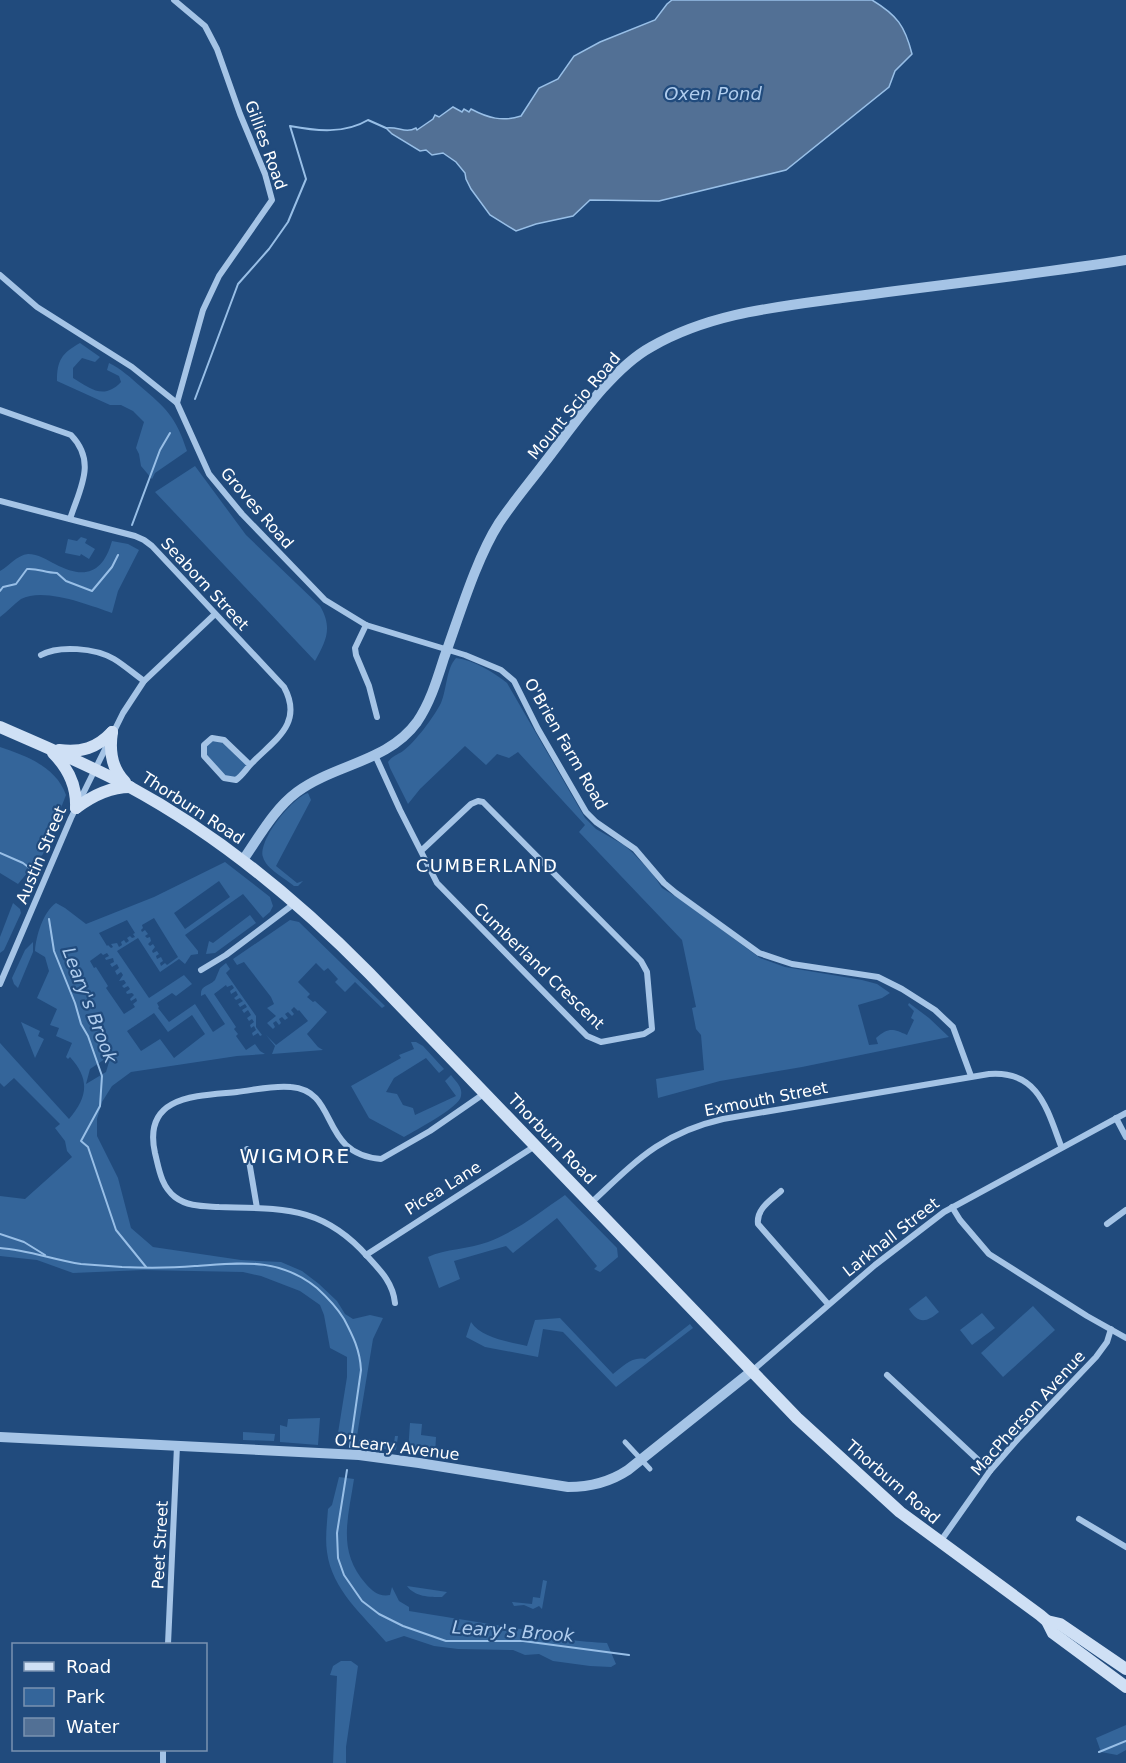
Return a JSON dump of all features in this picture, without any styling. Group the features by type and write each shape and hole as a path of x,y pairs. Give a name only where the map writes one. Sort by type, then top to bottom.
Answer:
{"main road":[{"name":"Thorburn Road","path":"0,727 94,769 184,819 243,860 296,903 357,960 796,1418 900,1512 940,1543 1047,1621 1060,1624 1124,1664"},
{"path":"48,749 71,752 86,749 101,743 112,732"},
{"path":"112,732 110,745 112,761 118,775 130,787"},
{"path":"48,749 63,763 72,779 76,794 76,808"},
{"path":"76,808 100,793 118,787 130,787"},
{"name":"Thorburn Road","path":"1047,1621 1053,1633 1126,1687"}],"street":[{"name":"Gillies Road","path":"174,0 205,27 217,49 240,114 265,174 272,200 219,276 202,310 177,403"},
{"name":"Mount Scio Road","path":"243,860 273,816 296,792 397,744 417,722 432,693 486,549 508,510 613,378 652,346 708,322 756,310 1126,260"},
{"name":"Groves Road","path":"0,275 38,307 132,367 177,403 203,464 228,498 310,586 336,609 366,625 447,650"},
{"path":"0,410 71,435 78,442 83,451 85,470 70,519"},
{"name":"Seaborn Street","path":"0,501 144,540 215,614 284,687 290,704 288,722 284,731 236,780 224,778 204,756 204,745 212,738 224,740 250,765"},
{"name":"Austin Street","path":"0,984 76,808 112,732 144,681 215,614"},
{"path":"366,625 355,648 377,717"},
{"path":"41,655 64,648 106,655 144,681"},
{"name":"O'Brien Farm Road","path":"447,650 465,655 508,675 514,681 538,729 586,812 596,822 634,849 664,884 759,953 792,964 878,977 902,988 935,1010 953,1027 971,1076"},
{"name":"Cumberland Crescent","path":"375,755 421,851 437,884 592,1039 601,1042 644,1034 652,1029 647,972 641,961 483,802 478,801 471,804 421,851"},
{"path":"201,970 296,903"},
{"path":"0,964 7,968"},
{"name":"Exmouth Street","path":"591,1203 627,1169 660,1143 697,1126 723,1119 971,1076 1005,1074 1016,1077 1030,1086 1045,1103 1061,1146"},
{"path":"395,1303 393,1290 387,1279 366,1255 340,1230 320,1219 285,1210 195,1206 171,1193 160,1177 153,1131 162,1112 181,1099 291,1087 301,1089 317,1098 323,1105 339,1139 347,1148 357,1154 381,1159 430,1131 485,1093"},
{"name":"Larkhall Street","path":"752,1371 891,1251 952,1207 1061,1146 1126,1113"},
{"path":"1116,1118 1126,1137"},
{"name":"Picea Lane","path":"366,1255 536,1146"},
{"path":"247,1149 257,1208"},
{"path":"781,1191 760,1211 758,1224 828,1304"},
{"path":"952,1207 989,1254 1126,1338"},
{"path":"1107,1224 1126,1210"},
{"name":"MacPherson Avenue","path":"940,1543 990,1471 1096,1357 1107,1342 1111,1329"},
{"name":"O'Leary Avenue","path":"0,1437 358,1455 568,1487 592,1485 607,1482 628,1470 752,1371"},
{"path":"887,1375 990,1471"},
{"path":"625,1443 650,1469"},
{"name":"Peet Street","path":"168,1643 177,1446"},
{"path":"1079,1520 1126,1547"}],"green space":[{"path":"80,343 100,357 95,362 82,358 73,368 73,378 97,391 109,391 121,382 119,376 107,370 109,363 125,373 157,401 179,430 187,451 155,473 152,479 141,466 136,448 144,422 133,411 121,405 110,405 57,381 62,358"},
{"path":"195,466 246,535 320,606 327,628 315,661 155,492"},
{"path":"81,537 87,539 85,543 95,549 89,559 81,554 80,556 65,553 68,539 77,541"},
{"path":"112,541 128,544 139,550 118,591 112,613 66,599 42,595 21,599 0,617 0,571 17,558 28,554 35,555 66,569 84,572 98,567 104,560"},
{"path":"456,658 483,667 507,683 585,818 596,829 624,845 633,853 652,873 662,888 760,958 785,967 877,984 890,993 882,998 858,1005 869,1045 878,1044 876,1038 884,1032 894,1030 907,1035 914,1020 911,1018 914,1011 908,1005 909,1003 949,1037 720,1081 658,1098 656,1079 704,1070 701,1035 696,1029 692,1008 696,1007 682,940 579,832 585,825 518,752 509,758 497,754 486,765 465,746 420,789 408,804 390,768 388,762 413,741 438,709 450,668"},
{"path":"219,738 250,765 246,771 229,781 204,756 204,745"},
{"path":"0,747 20,754 48,770 66,795 43,854 18,884 0,873"},
{"path":"308,793 311,800 276,866 297,883 303,881 298,886 294,886 268,865 263,857 263,850 271,831 285,811 301,796"},
{"path":"225,862 270,897 273,906 263,918 243,894 185,935 198,954 191,955 185,964 179,959 160,972 138,938 117,951 149,998 184,975 192,984 176,996 172,993 157,1003 158,1008 169,1022 195,1004 213,1032 225,1024 205,994 201,996 201,992 215,980 220,968 226,963 230,969 226,973 256,1016 256,1027 262,1035 258,1033 253,1036 252,1033 256,1030 250,1025 254,1022 247,1018 251,1015 248,1010 244,1013 242,1010 247,1007 245,1004 240,1007 238,1004 243,1001 240,998 236,1000 234,998 238,995 236,991 231,994 230,991 234,988 232,985 227,987 226,985 214,994 236,1027 234,1029 238,1034 236,1036 246,1050 255,1044 265,1054 131,1072 112,1086 102,1102 97,1119 97,1136 118,1178 131,1228 153,1247 241,1260 281,1262 302,1271 319,1284 337,1301 345,1314 353,1319 370,1315 383,1318 373,1339 356,1442 338,1433 347,1377 347,1357 330,1348 320,1305 300,1291 261,1276 243,1272 143,1270 73,1273 37,1260 0,1256 0,1196 25,1199 72,1157 67,1151 65,1141 55,1128 60,1124 14,1078 4,1087 0,1083 0,1043 69,1119 80,1103 84,1088 81,1073 70,1057 68,1059 66,1057 72,1043 56,1036 59,1028 50,1025 57,1009 37,998 49,971 45,957 35,951 41,925 47,912 56,903 86,924 154,897","holes":["219,881 230,897 185,929 174,913","154,918 178,957 167,965 165,963 161,966 160,963 163,961 161,957 157,959 156,956 159,954 157,951 153,953 155,947 153,944 150,946 148,944 151,941 150,937 145,936 148,934 145,930 142,932 142,925","127,920 135,937 130,936 127,938 129,941 126,943 124,940 119,947 117,943 111,944 113,947 111,948 107,946 99,933","101,953 103,955 107,953 109,956 105,958 106,960 113,958 114,962 110,964 112,967 117,964 119,968 115,971 117,975 121,972 123,975 119,981 124,980 126,983 122,986 124,988 128,986 130,989 126,992 127,994 134,995 131,1001 136,998 137,1001 133,1004 135,1007 124,1014 106,988 108,986 96,967 94,968 90,961","154,1013 168,1032 192,1015 205,1034 174,1058 160,1039 141,1051 127,1031","111,1055 106,1072 86,1084 90,1069"]},
{"path":"13,903 21,913 4,950 0,953 0,937"},
{"path":"250,915 256,923 215,953 206,954 209,941 213,943"},
{"path":"290,920 299,922 385,1006 382,1008 355,982 345,992 335,982 338,979 328,968 324,971 316,963 298,982 310,994 307,997 327,1012 307,1034 323,1050 272,1054 275,1046 266,1035 276,1045 308,1021 294,1007 291,1010 294,1014 292,1016 288,1012 285,1014 288,1018 279,1019 281,1023 279,1025 276,1021 273,1023 275,1027 273,1029 267,1023 276,1016 267,1008 274,1004 271,997 244,962 237,965 233,959"},
{"path":"33,942 33,952 18,988 12,978 25,950"},
{"path":"21,1022 40,1031 38,1036 44,1039 35,1058"},
{"path":"411,1042 423,1046 444,1069 439,1073 426,1058 394,1078 386,1092 397,1094 403,1105 413,1108 415,1115 456,1096 445,1081 451,1075 459,1085 461,1096 459,1101 437,1118 404,1137 369,1118 351,1086 401,1058 399,1055 414,1049"},
{"path":"565,1195 617,1248 618,1257 600,1272 594,1269 597,1266 557,1218 513,1253 506,1246 454,1261 460,1279 439,1288 428,1257 499,1238"},
{"path":"926,1296 939,1312 922,1320 909,1309"},
{"path":"1033,1306 1055,1330 1003,1377 981,1353"},
{"path":"982,1313 995,1328 972,1345 960,1330"},
{"path":"560,1318 613,1374 636,1359 645,1359 690,1324 693,1328 616,1387 563,1332 543,1329 538,1357 485,1347 466,1337 471,1322 489,1336 527,1346 535,1320"},
{"path":"320,1418 318,1445 280,1442 280,1425 287,1427 288,1419"},
{"path":"410,1423 422,1424 421,1435 436,1437 435,1456 408,1452"},
{"path":"243,1432 275,1434 274,1441 243,1440"},
{"path":"395,1436 398,1436 396,1450 358,1447 359,1440 363,1438 394,1443"},
{"path":"339,1477 354,1479 348,1521 348,1547 357,1572 373,1591 382,1595 390,1595 392,1587 399,1601 409,1607 409,1611 527,1630 537,1628 568,1639 607,1643 616,1664 611,1667 590,1666 553,1661 539,1654 525,1655 513,1650 434,1646 404,1636 386,1642 350,1601 330,1566 326,1542 328,1509 332,1505"},
{"path":"543,1580 547,1581 542,1609 539,1606 533,1609 524,1605 514,1606 512,1602 532,1604 533,1597 540,1598"},
{"path":"407,1586 447,1592 442,1597 427,1596 410,1590"},
{"path":"341,1661 351,1661 358,1666 346,1747 346,1763 333,1763 337,1676 330,1675 333,1666"},
{"path":"1126,1725 1126,1750 1117,1755 1101,1752 1096,1738"}],"water":[{"name":"Oxen Pond","path":"672,0 872,0 899,22 912,54 895,71 889,87 786,170 659,201 590,200 573,216 516,231 490,215 471,189 465,173 456,162 443,153 432,155 426,150 420,151 386,128 412,130 416,128 417,130 435,115 439,117 453,107 462,112 464,109 469,112 471,109 495,118 508,119 521,116 539,88 558,79 574,56 600,42 655,20"}],"waterway":[{"path":"195,399 238,284 269,249 288,222 306,179 290,126 320,130 340,129 350,128 368,120 386,128"},
{"path":"132,525 160,450 170,433"},
{"path":"0,591 3,587 16,584 27,569 57,573 66,581 92,591 112,567 118,555"},
{"name":"Leary's Brook","path":"0,853 23,863 32,870"},
{"name":"Leary's Brook","path":"49,919 54,951 102,1076 100,1106 81,1141 88,1147 116,1230 146,1267"},
{"path":"0,1234 24,1242 45,1255"},
{"name":"Leary's Brook","path":"0,1248 81,1264 122,1267 259,1264 288,1271 303,1278 317,1288 338,1310 358,1350 361,1370 350,1447"},
{"name":"Leary's Brook","path":"347,1470 337,1533 338,1558 344,1575 362,1601 379,1614 403,1626 446,1641 523,1641 629,1655"},
{"name":"Leary's Brook","path":"1099,1752 1126,1741"}],"district":[{"name":"CUMBERLAND","path":"487,865"},
{"name":"WIGMORE","path":"295,1156"}]}
